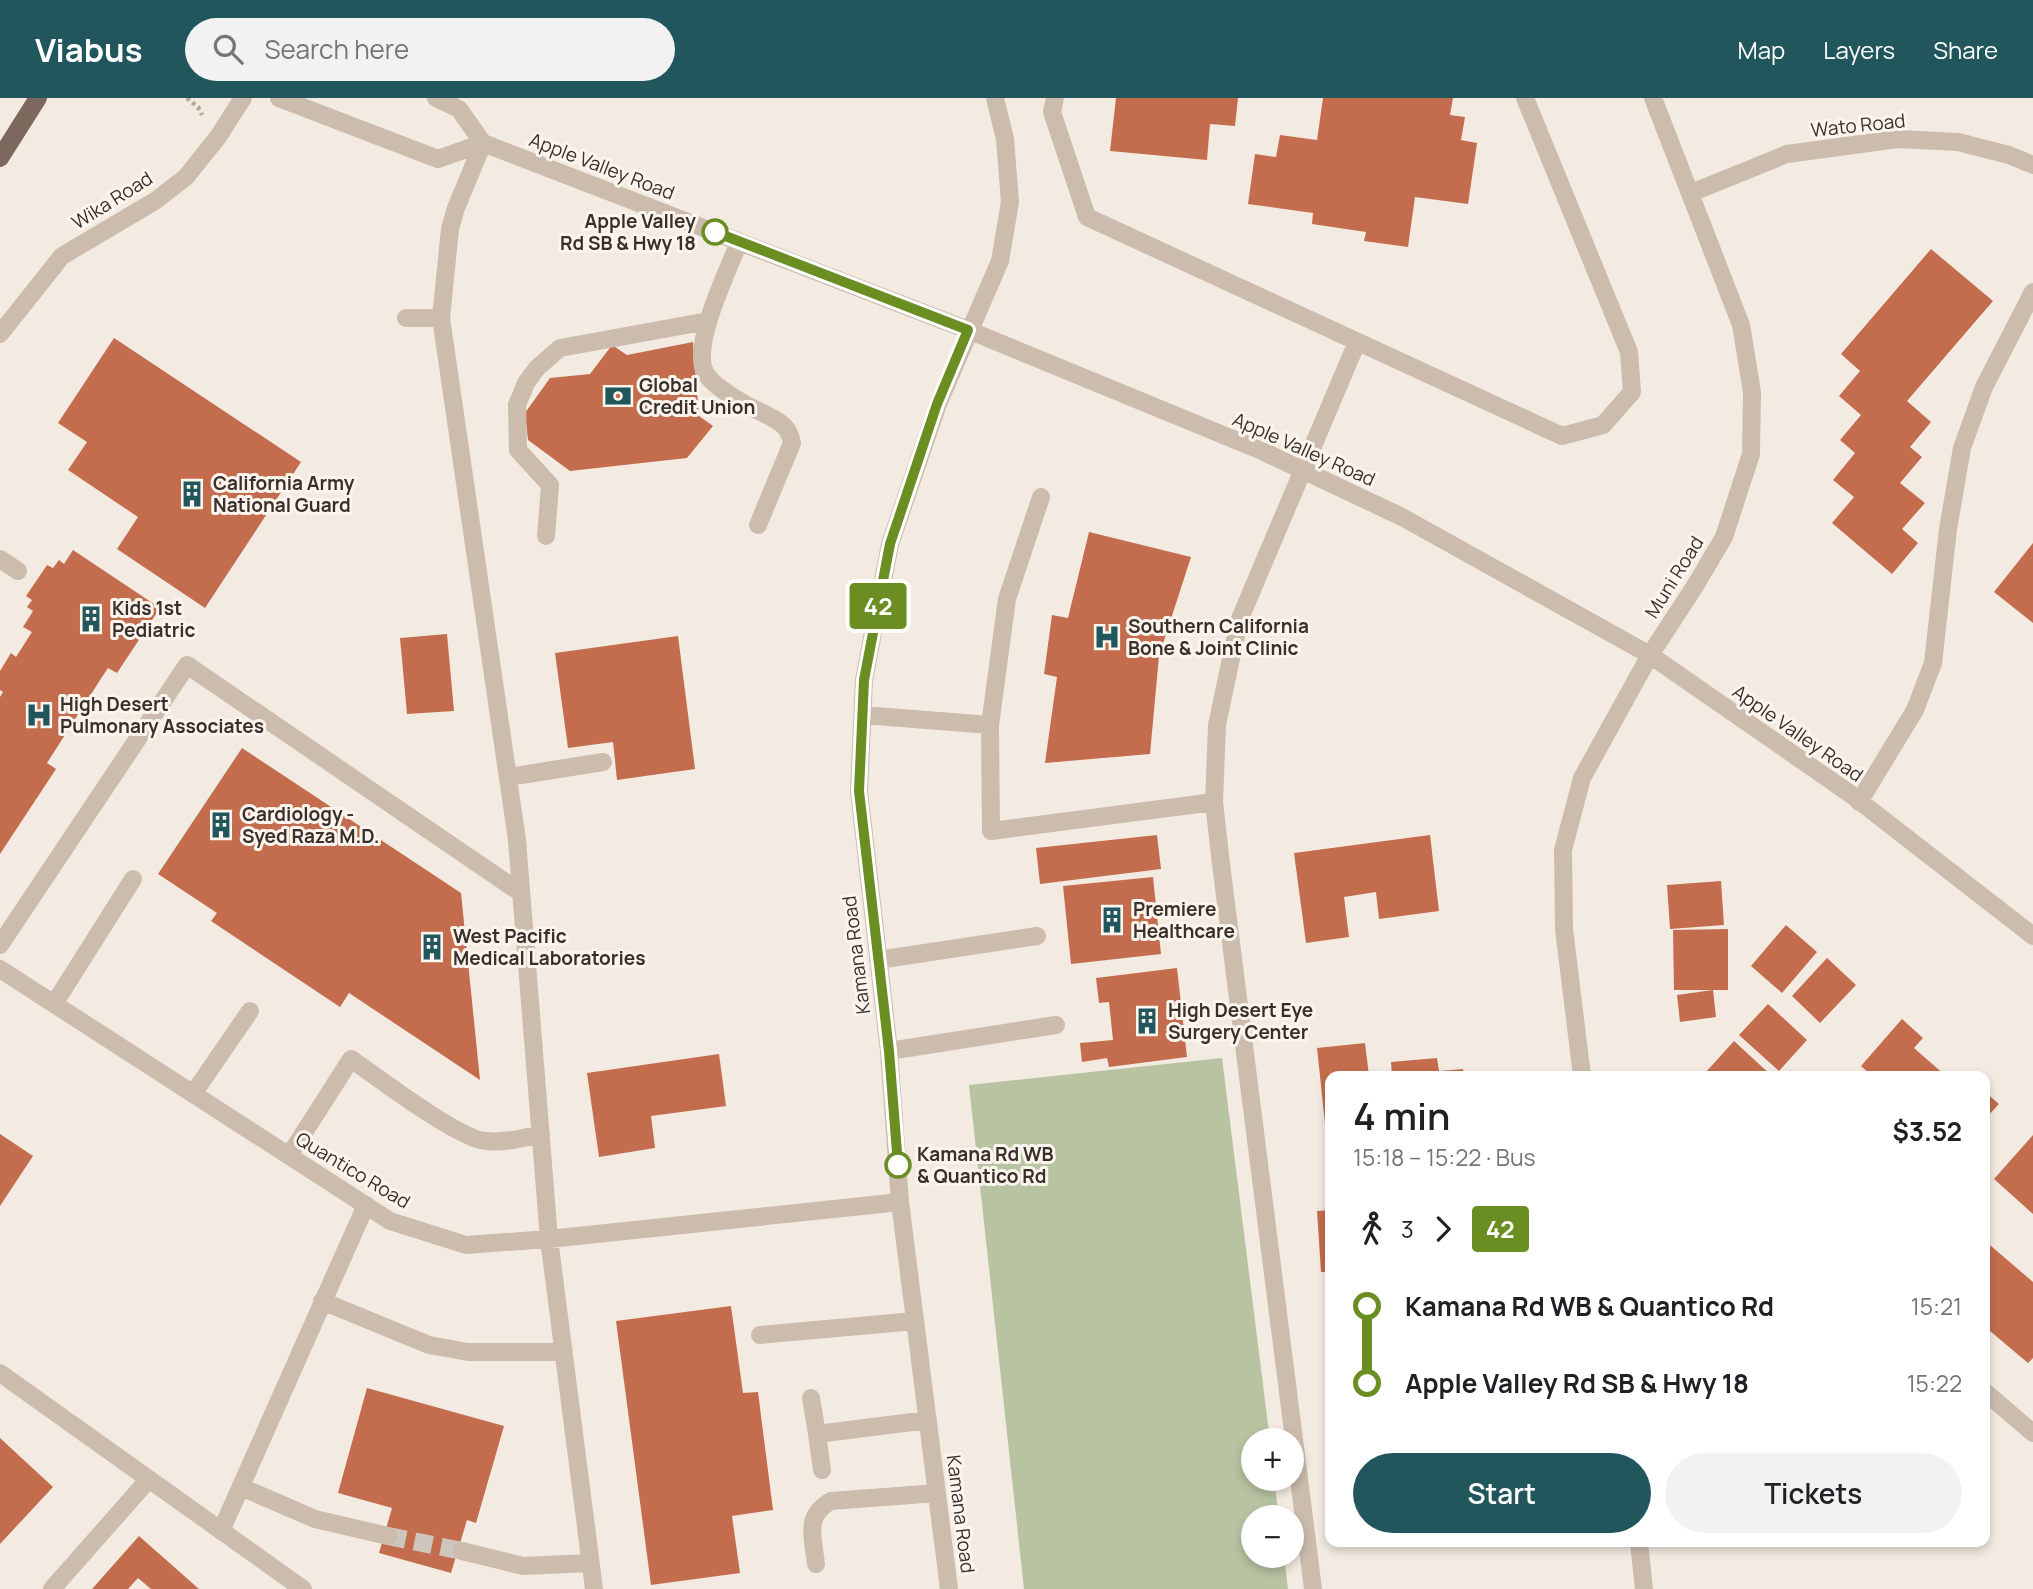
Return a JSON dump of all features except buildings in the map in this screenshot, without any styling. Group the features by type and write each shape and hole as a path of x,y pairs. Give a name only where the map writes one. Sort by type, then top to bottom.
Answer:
{"main road":[{"path":"0,158 38,98"}],"street":[{"name":"Wika Road","path":"0,334 62,256 155,201 186,177 218,137 243,98"},
{"path":"279,98 438,159 483,143"},
{"path":"436,98 458,109 483,143"},
{"name":"Kamana Road","path":"949,1589 900,1202 889,1051 859,791 864,680 890,544 937,404 1000,261 1010,202 1005,139 995,98"},
{"path":"1055,98 1052,112 1087,217 1562,436 1603,425 1632,392 1629,352 1525,98"},
{"name":"Muni Road","path":"1581,1071 1564,929 1563,850 1582,778 1650,654 1724,537 1751,454 1752,392 1741,325 1653,98"},
{"name":"Wato Road","path":"1691,193 1787,154 1898,139 1958,142 2009,155 2033,165"},
{"path":"483,143 450,229 441,318 517,840 550,1239 594,1589"},
{"name":"Apple Valley Road","path":"483,143 968,330 1301,470 1402,517 1650,654 1859,802 2033,936"},
{"path":"739,242 708,321 703,347 704,371 720,387 749,407 781,422 789,430 792,443 758,525"},
{"path":"1859,802 1915,710 1933,663 1948,528 1962,448 1984,387 2033,292"},
{"path":"405,318 441,318"},
{"path":"546,536 550,485 518,450 516,405 526,383 537,368 560,348 708,321"},
{"path":"1313,1589 1214,802 1217,725 1239,621 1357,342"},
{"path":"1041,497 1007,599 990,725 991,831 1214,802"},
{"path":"0,559 18,571"},
{"path":"0,945 187,665 521,892"},
{"path":"863,715 990,725"},
{"path":"508,777 603,762"},
{"path":"54,1004 133,879"},
{"path":"878,960 1037,936"},
{"name":"Quantico Road","path":"0,970 390,1221 466,1245 550,1239 900,1202"},
{"path":"193,1094 250,1011"},
{"path":"889,1051 1056,1025"},
{"path":"289,1156 351,1059 456,1129 484,1142 541,1134"},
{"path":"221,1531 366,1205"},
{"path":"323,1301 429,1345 468,1352 564,1352"},
{"path":"760,1335 915,1321"},
{"path":"0,1373 303,1589"},
{"path":"1990,1396 2033,1433"},
{"path":"811,1398 822,1470"},
{"path":"817,1434 928,1420"},
{"path":"52,1589 149,1479"},
{"path":"241,1487 314,1519 388,1536"},
{"path":"816,1564 812,1522 818,1508 831,1501 937,1493"},
{"path":"1640,1547 1644,1589"},
{"path":"462,1551 523,1566 590,1563"}],"path":[{"path":"187,98 198,107 202,115"}],"green space":[{"path":"1222,1058 1268,1428 1241,1428 1241,1491 1276,1491 1277,1505 1241,1505 1241,1568 1285,1568 1288,1589 1024,1589 969,1085"}],"tunnel":[{"path":"388,1536 462,1551"}],"bus line":[{"name":"42","path":"715,232 968,330 937,404 890,544 864,680 859,791 889,1051 898,1165"}],"place":[{"name":"Apple Valley Rd SB & Hwy 18","path":"715,232"},
{"name":"Global Credit Union","path":"618,396"},
{"name":"California Army National Guard","path":"192,494"},
{"name":"Kids 1st Pediatric","path":"91,619"},
{"name":"Southern California Bone & Joint Clinic","path":"1107,637"},
{"name":"High Desert Pulmonary Associates","path":"39,715"},
{"name":"Cardiology - Syed Raza M.D.","path":"221,825"},
{"name":"Premiere Healthcare","path":"1112,920"},
{"name":"West Pacific Medical Laboratories","path":"432,947"},
{"name":"High Desert Eye Surgery Center","path":"1147,1021"},
{"name":"Kamana Rd WB & Quantico Rd","path":"898,1165"}]}
